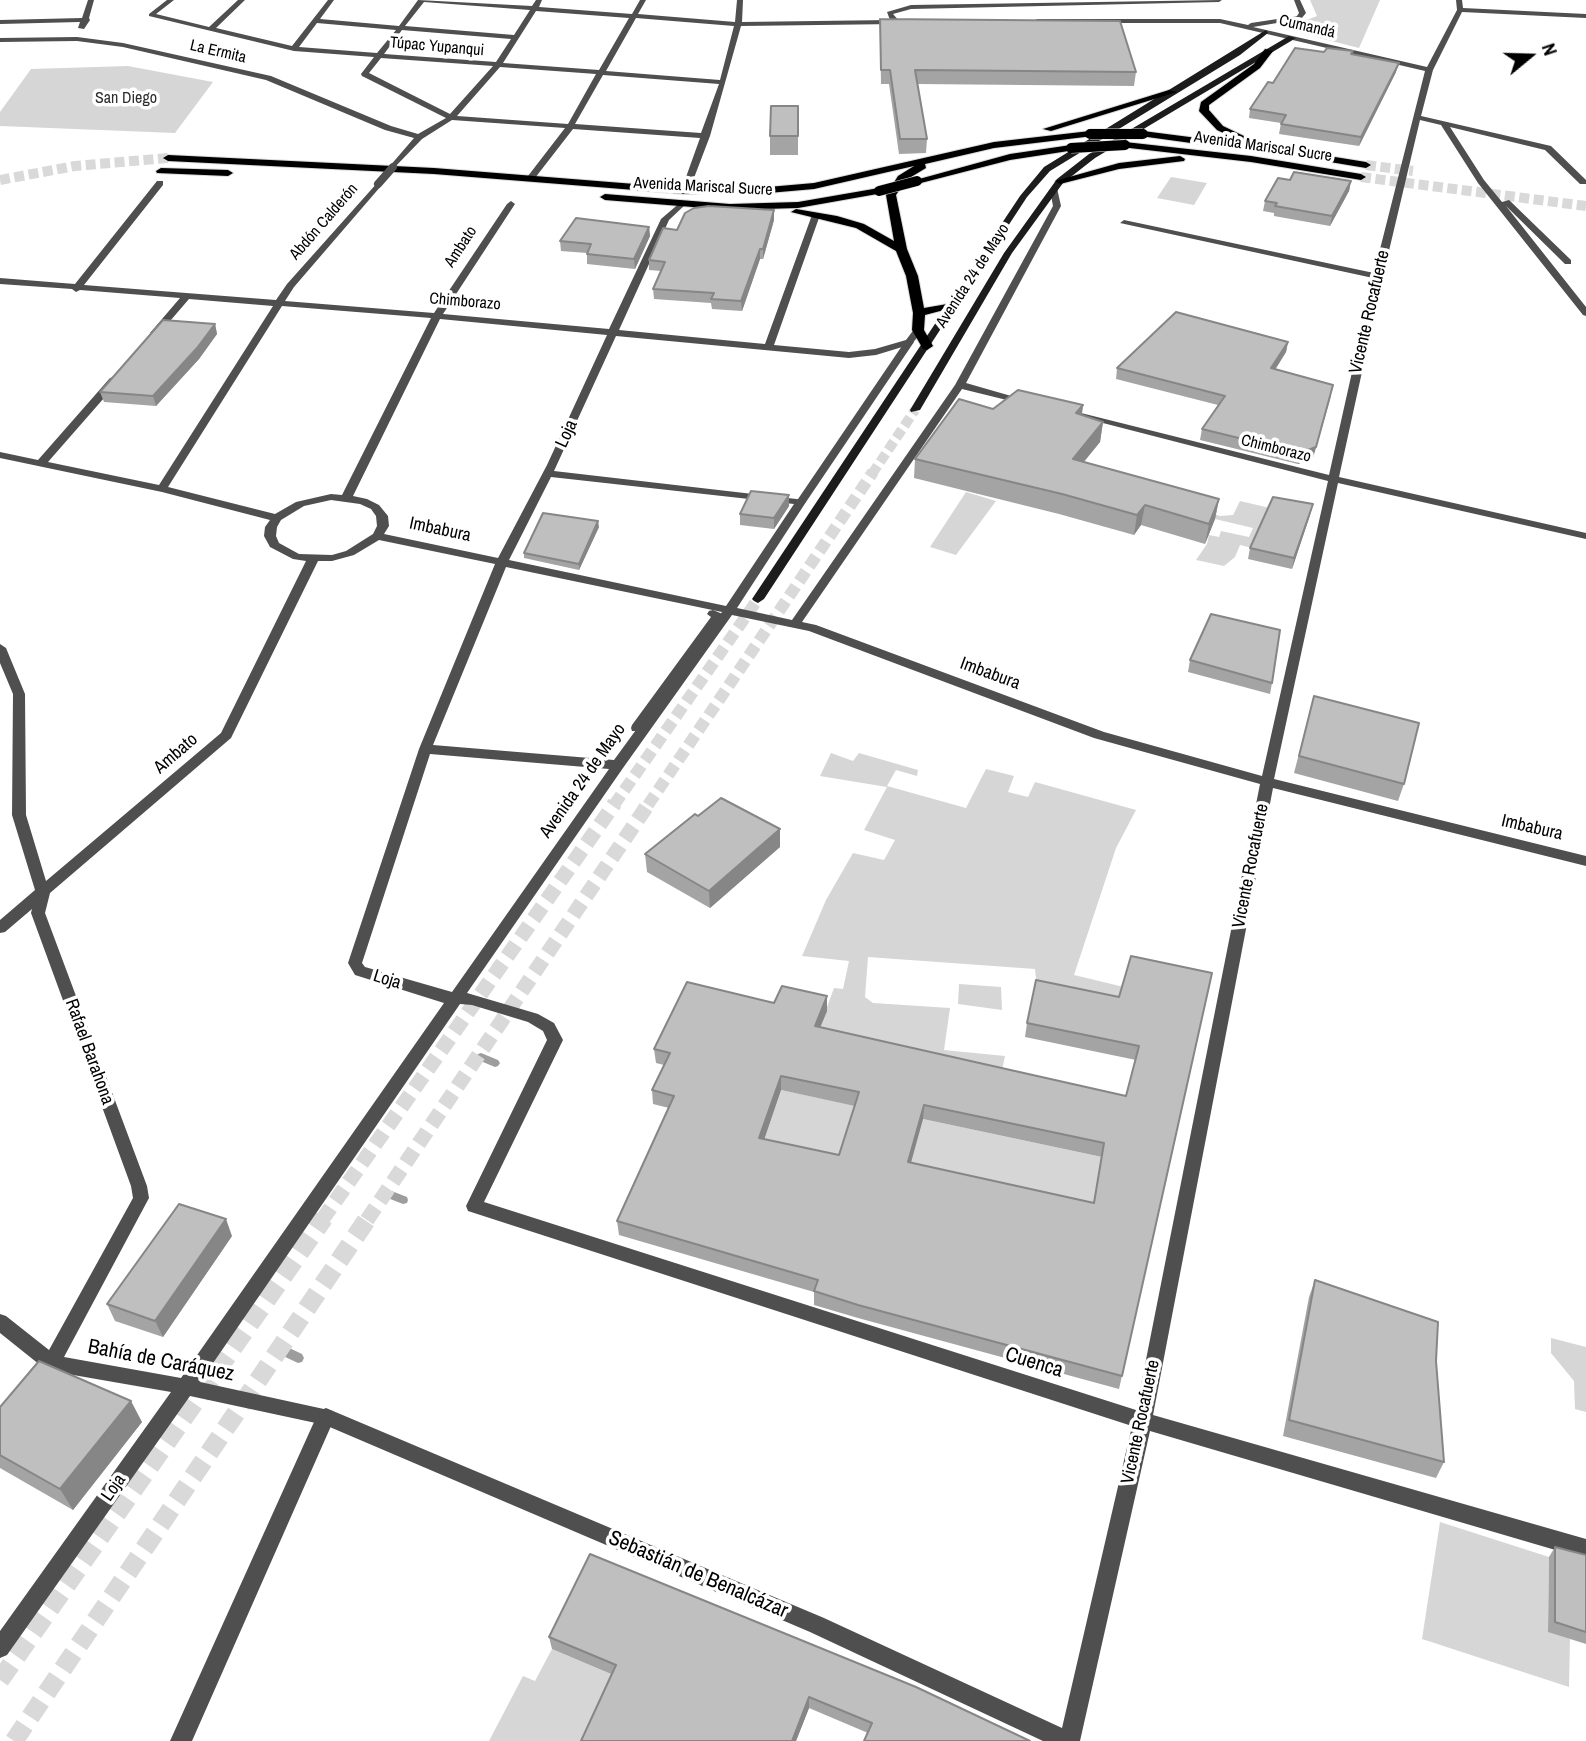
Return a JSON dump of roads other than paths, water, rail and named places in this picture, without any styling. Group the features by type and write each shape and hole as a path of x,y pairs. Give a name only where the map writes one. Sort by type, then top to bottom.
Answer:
{"main road":[{"name":"Avenida 24 de Mayo","path":"758,599 1024,196 1047,169 1237,53 1266,32"},
{"name":"Avenida 24 de Mayo","path":"915,410 1008,253 1057,186 1092,156 1292,38"},
{"path":"1265,150 1220,128 1204,111 1204,104 1257,66 1268,51"},
{"path":"994,145 1172,92"},
{"name":"Avenida Mariscal Sucre","path":"168,158 434,171 685,191 757,191 814,186 994,145 1090,134 1143,134 1366,165"},
{"name":"Avenida Mariscal Sucre","path":"161,177 433,182 682,204 730,207 797,205 879,191 1010,157 1071,148 1125,145 1251,159 1361,177"},
{"path":"927,346 918,330 919,313 912,276 901,248 892,191 902,178 945,156"},
{"path":"1057,186 1119,166 1152,161 1251,159"},
{"path":"730,207 816,215 860,226 901,248"},
{"path":"919,313 953,306"}],"street":[{"path":"77,39 87,20 91,0"},
{"name":"Túpac Yupanqui","path":"171,0 151,15 294,49 723,82"},
{"path":"210,30 242,0"},
{"path":"294,49 331,0"},
{"path":"706,136 452,118 365,74 422,0 738,24 905,22"},
{"name":"Abdón Calderón","path":"162,489 290,286 419,137 452,118 497,66 540,0"},
{"path":"531,176 569,127 643,0"},
{"path":"685,191 723,82 738,24 740,0"},
{"path":"895,22 889,13 911,7 1219,0"},
{"path":"1240,26 1300,18 1303,13 1297,0"},
{"name":"Vicente Rocafuerte","path":"1068,1741 1143,1419 1267,782 1332,479 1416,117 1429,69 1460,10 1460,0"},
{"path":"1460,10 1586,16"},
{"path":"0,22 87,20"},
{"path":"314,21 514,37"},
{"name":"Cumandá","path":"1029,21 1220,21 1429,69"},
{"name":"La Ermita","path":"0,40 77,39 122,44 268,78 388,128 419,137"},
{"path":"1416,117 1548,148 1583,182"},
{"path":"1445,125 1481,181 1586,313"},
{"path":"76,289 161,177"},
{"path":"1481,181 1488,184 1568,262"},
{"path":"795,624 960,385 1057,206 1057,186"},
{"name":"Ambato","path":"347,497 438,316 511,204"},
{"name":"Loja","path":"457,997 444,997 360,971 355,963 425,749 502,562 548,473 666,219 682,204"},
{"path":"768,349 816,215"},
{"path":"1124,223 1378,276"},
{"path":"0,290 4,281"},
{"name":"Chimborazo","path":"4,281 76,289 438,316 849,355 876,352 909,342"},
{"path":"146,342 186,297"},
{"path":"909,342 918,330"},
{"name":"Avenida 24 de Mayo","path":"457,997 616,763 729,611 909,342"},
{"path":"41,463 119,374"},
{"path":"960,385 1042,406"},
{"name":"Chimborazo","path":"1056,409 1332,479 1586,536"},
{"path":"0,455 162,489 277,518"},
{"path":"548,473 801,502"},
{"path":"347,497 375,507 382,516 383,526 377,537 350,553 313,559 290,554 274,545 270,537 271,527 277,518 300,504 315,499 347,497"},
{"name":"Imbabura","path":"377,537 795,624 1099,736 1267,782 1586,861"},
{"name":"Ambato","path":"0,928 226,735 313,559"},
{"path":"425,749 616,763 719,615 713,614"},
{"name":"Rafael Barahona","path":"0,648 19,694 19,815 43,892 38,913 139,1186 141,1198 52,1363 37,1380"},
{"name":"Loja","path":"0,1648 178,1389 457,997"},
{"name":"Cuenca","path":"457,997 533,1018 549,1027 555,1040 474,1206 915,1350 1586,1549"},
{"name":"Bahía de Caráquez","path":"0,1322 52,1363 326,1417"},
{"path":"0,1634 178,1389"},
{"path":"181,1741 326,1417"},
{"name":"Sebastián de Benalcázar","path":"326,1417 817,1625 1068,1741"}],"waterway":[{"path":"481,1057 495,1063"},
{"path":"389,1194 403,1200"},
{"path":"285,1351 298,1358"}],"tunnel":[{"path":"0,180 75,166 168,158"},
{"path":"1366,165 1413,171"},
{"path":"1361,177 1586,206"},
{"path":"872,474 915,410"},
{"path":"648,805 873,472"},
{"path":"614,805 758,599"},
{"path":"322,1220 615,803"},
{"path":"367,1220 649,803"},
{"path":"0,1680 324,1218"},
{"path":"14,1741 368,1218"}],"park label":[{"name":"San Diego","path":"126,99"}]}
